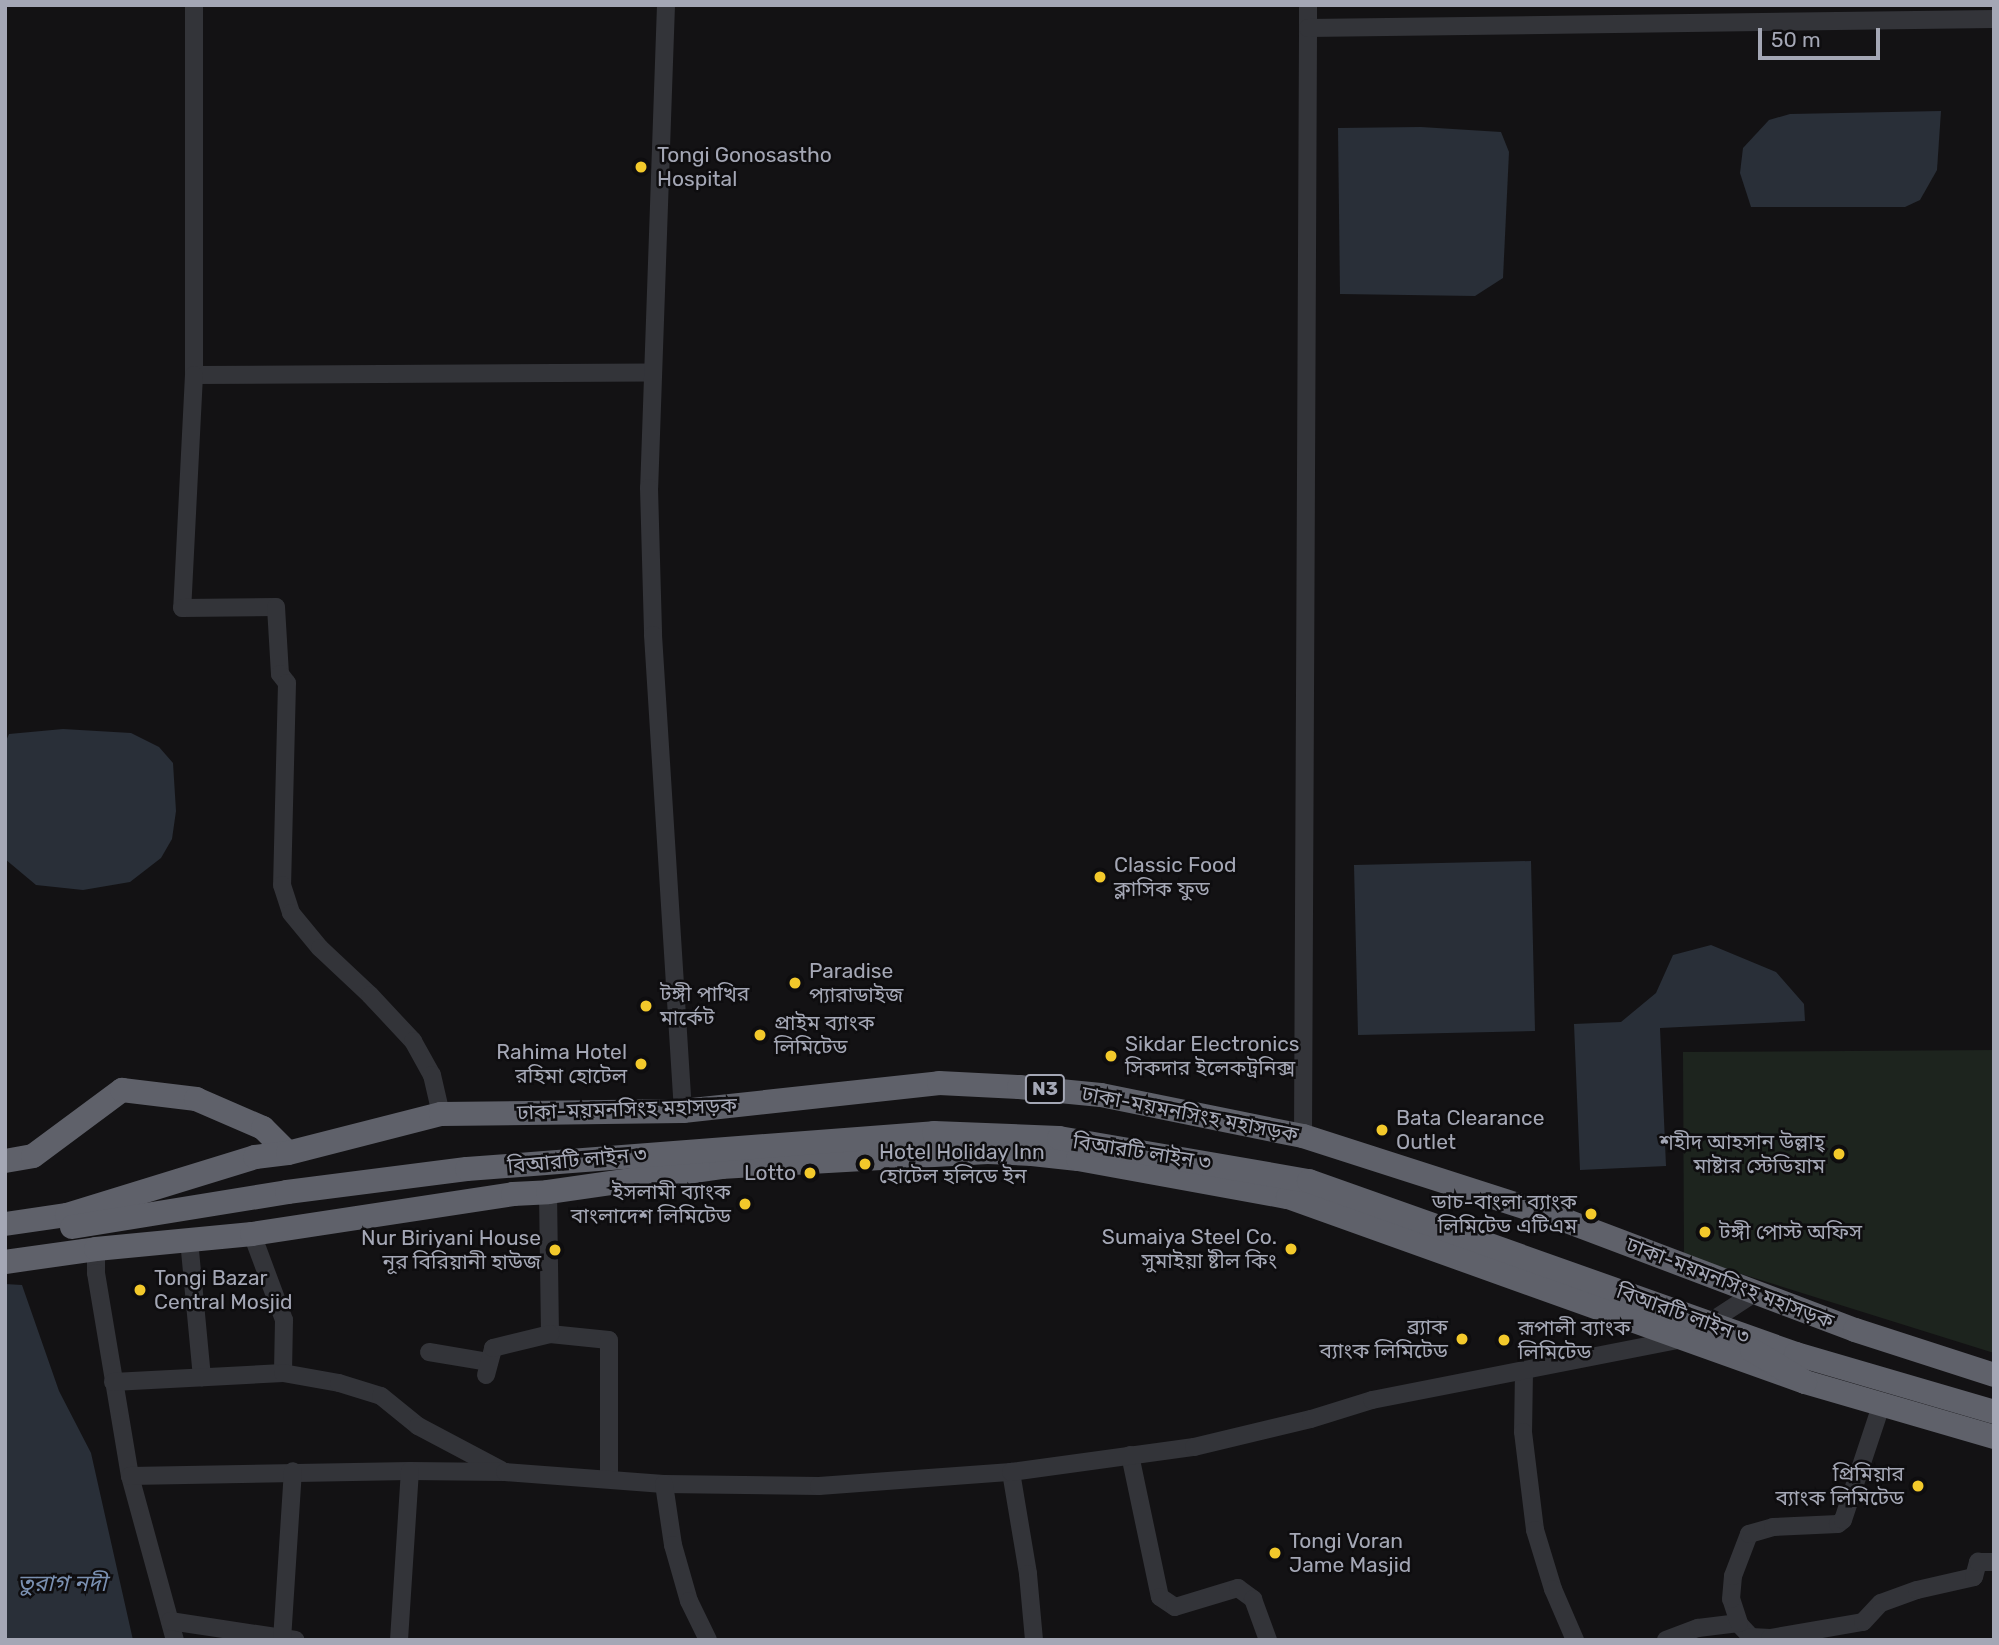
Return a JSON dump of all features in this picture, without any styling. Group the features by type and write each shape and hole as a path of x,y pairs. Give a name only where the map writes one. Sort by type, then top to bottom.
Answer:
{"highway":[{"name":"ঢাকা-ময়মনসিংহ মহাসড়ক","path":"5,1224 67,1215 255,1157 288,1153 441,1114 683,1111 939,1083 965,1084 1101,1095 1303,1136 1556,1217 1856,1330 1994,1375"},
{"path":"5,1161 33,1156 122,1090 196,1099 263,1128 288,1153"},
{"name":"বিআরটি লাইন ৩","path":"5,1239 287,1192 467,1169 934,1133 1045,1138 1260,1170 1309,1181 1796,1354 1994,1412"},
{"path":"5,1262 96,1249 252,1234 513,1194 548,1192 721,1167 988,1152 1078,1158 1288,1197 1805,1382 1994,1437"},
{"path":"1696,1318 1805,1382"}],"street":[{"path":"194,5 194,375 182,608 276,607 280,674 287,684 282,885 291,913 320,948 370,995 412,1041 432,1075 441,1114"},
{"path":"666,5 649,488 653,635 683,1111"},
{"path":"1303,1136 1308,5"},
{"path":"1308,28 1994,19"},
{"path":"194,375 652,373"},
{"path":"548,1192 550,1334"},
{"path":"252,1234 284,1320 283,1373"},
{"path":"189,1240 202,1377"},
{"path":"96,1249 96,1273 130,1476 174,1640"},
{"path":"130,1476 293,1471 505,1472 664,1484 819,1486 1011,1472 1194,1447 1311,1419 1372,1399 1684,1339 1756,1292"},
{"path":"429,1352 487,1369 493,1348 550,1334 609,1339 609,1479"},
{"path":"1524,1371 1523,1432 1535,1530 1553,1589 1575,1640"},
{"path":"113,1382 283,1373 339,1383 381,1396 418,1426 505,1472"},
{"path":"1881,1406 1843,1520 1838,1524 1773,1527 1749,1535 1733,1576 1731,1600 1738,1623 1751,1637 1770,1638 1863,1622 1881,1603 1917,1590 1974,1577 1978,1562 1994,1562"},
{"path":"1130,1455 1160,1597 1175,1607 1238,1588 1253,1599 1268,1640"},
{"path":"170,1621 287,1638 293,1471"},
{"path":"399,1640 410,1471"},
{"path":"1011,1472 1028,1574 1034,1640"},
{"path":"664,1484 673,1545 688,1601 708,1640"},
{"path":"1666,1640 1698,1628 1738,1623"}],"shaded area":[{"name":"শহীদ আহসান উল্লাহ্‌ মাষ্টার স্টেডিয়াম","path":"1994,1050 1994,1353 1684,1256 1683,1052"}],"water":[{"path":"1941,111 1937,170 1920,200 1905,207 1751,207 1740,173 1743,148 1769,120 1790,114"},
{"path":"1421,127 1501,132 1509,152 1503,278 1475,296 1340,294 1338,128"},
{"path":"63,729 131,733 159,747 173,763 176,811 172,839 161,858 130,882 83,890 36,885 5,859 5,743 9,734"},
{"path":"1531,861 1535,1031 1358,1035 1354,865"},
{"path":"1711,945 1776,972 1804,1004 1805,1021 1660,1028 1666,1166 1580,1170 1574,1024 1621,1022 1656,993 1673,955"},
{"name":"তুরাগ নদী","path":"5,1284 22,1285 59,1391 91,1453 133,1640 5,1640"}],"place":[{"name":"Tongi Gonosastho Hospital","path":"641,167"},
{"name":"Classic Food ক্লাসিক ফুড","path":"1100,877"},
{"name":"Paradise প্যারাডাইজ","path":"795,983"},
{"name":"টঙ্গী পাখির মার্কেট","path":"646,1006"},
{"name":"প্রাইম ব্যাংক লিমিটেড","path":"760,1035"},
{"name":"Sikdar Electronics সিকদার ইলেকট্রনিক্স","path":"1111,1056"},
{"name":"Rahima Hotel রহিমা হোটেল","path":"641,1064"},
{"name":"Bata Clearance Outlet","path":"1382,1130"},
{"name":"শহীদ আহসান উল্লাহ্‌ মাষ্টার স্টেডিয়াম","path":"1839,1154"},
{"name":"Hotel Holiday Inn হোটেল হলিডে ইন","path":"865,1164"},
{"name":"Lotto","path":"810,1173"},
{"name":"ইসলামী ব্যাংক বাংলাদেশ লিমিটেড","path":"745,1204"},
{"name":"ডাচ-বাংলা ব্যাংক লিমিটেড এটিএম","path":"1591,1214"},
{"name":"টঙ্গী পোস্ট অফিস","path":"1705,1232"},
{"name":"Sumaiya Steel Co. সুমাইয়া ষ্টীল কিং","path":"1291,1249"},
{"name":"Nur Biriyani House নূর বিরিয়ানী হাউজ","path":"555,1250"},
{"name":"Tongi Bazar Central Mosjid","path":"140,1290"},
{"name":"ব্র্যাক ব্যাংক লিমিটেড","path":"1462,1339"},
{"name":"রূপালী ব্যাংক লিমিটেড","path":"1504,1340"},
{"name":"প্রিমিয়ার ব্যাংক লিমিটেড","path":"1918,1486"},
{"name":"Tongi Voran Jame Masjid","path":"1275,1553"}]}
